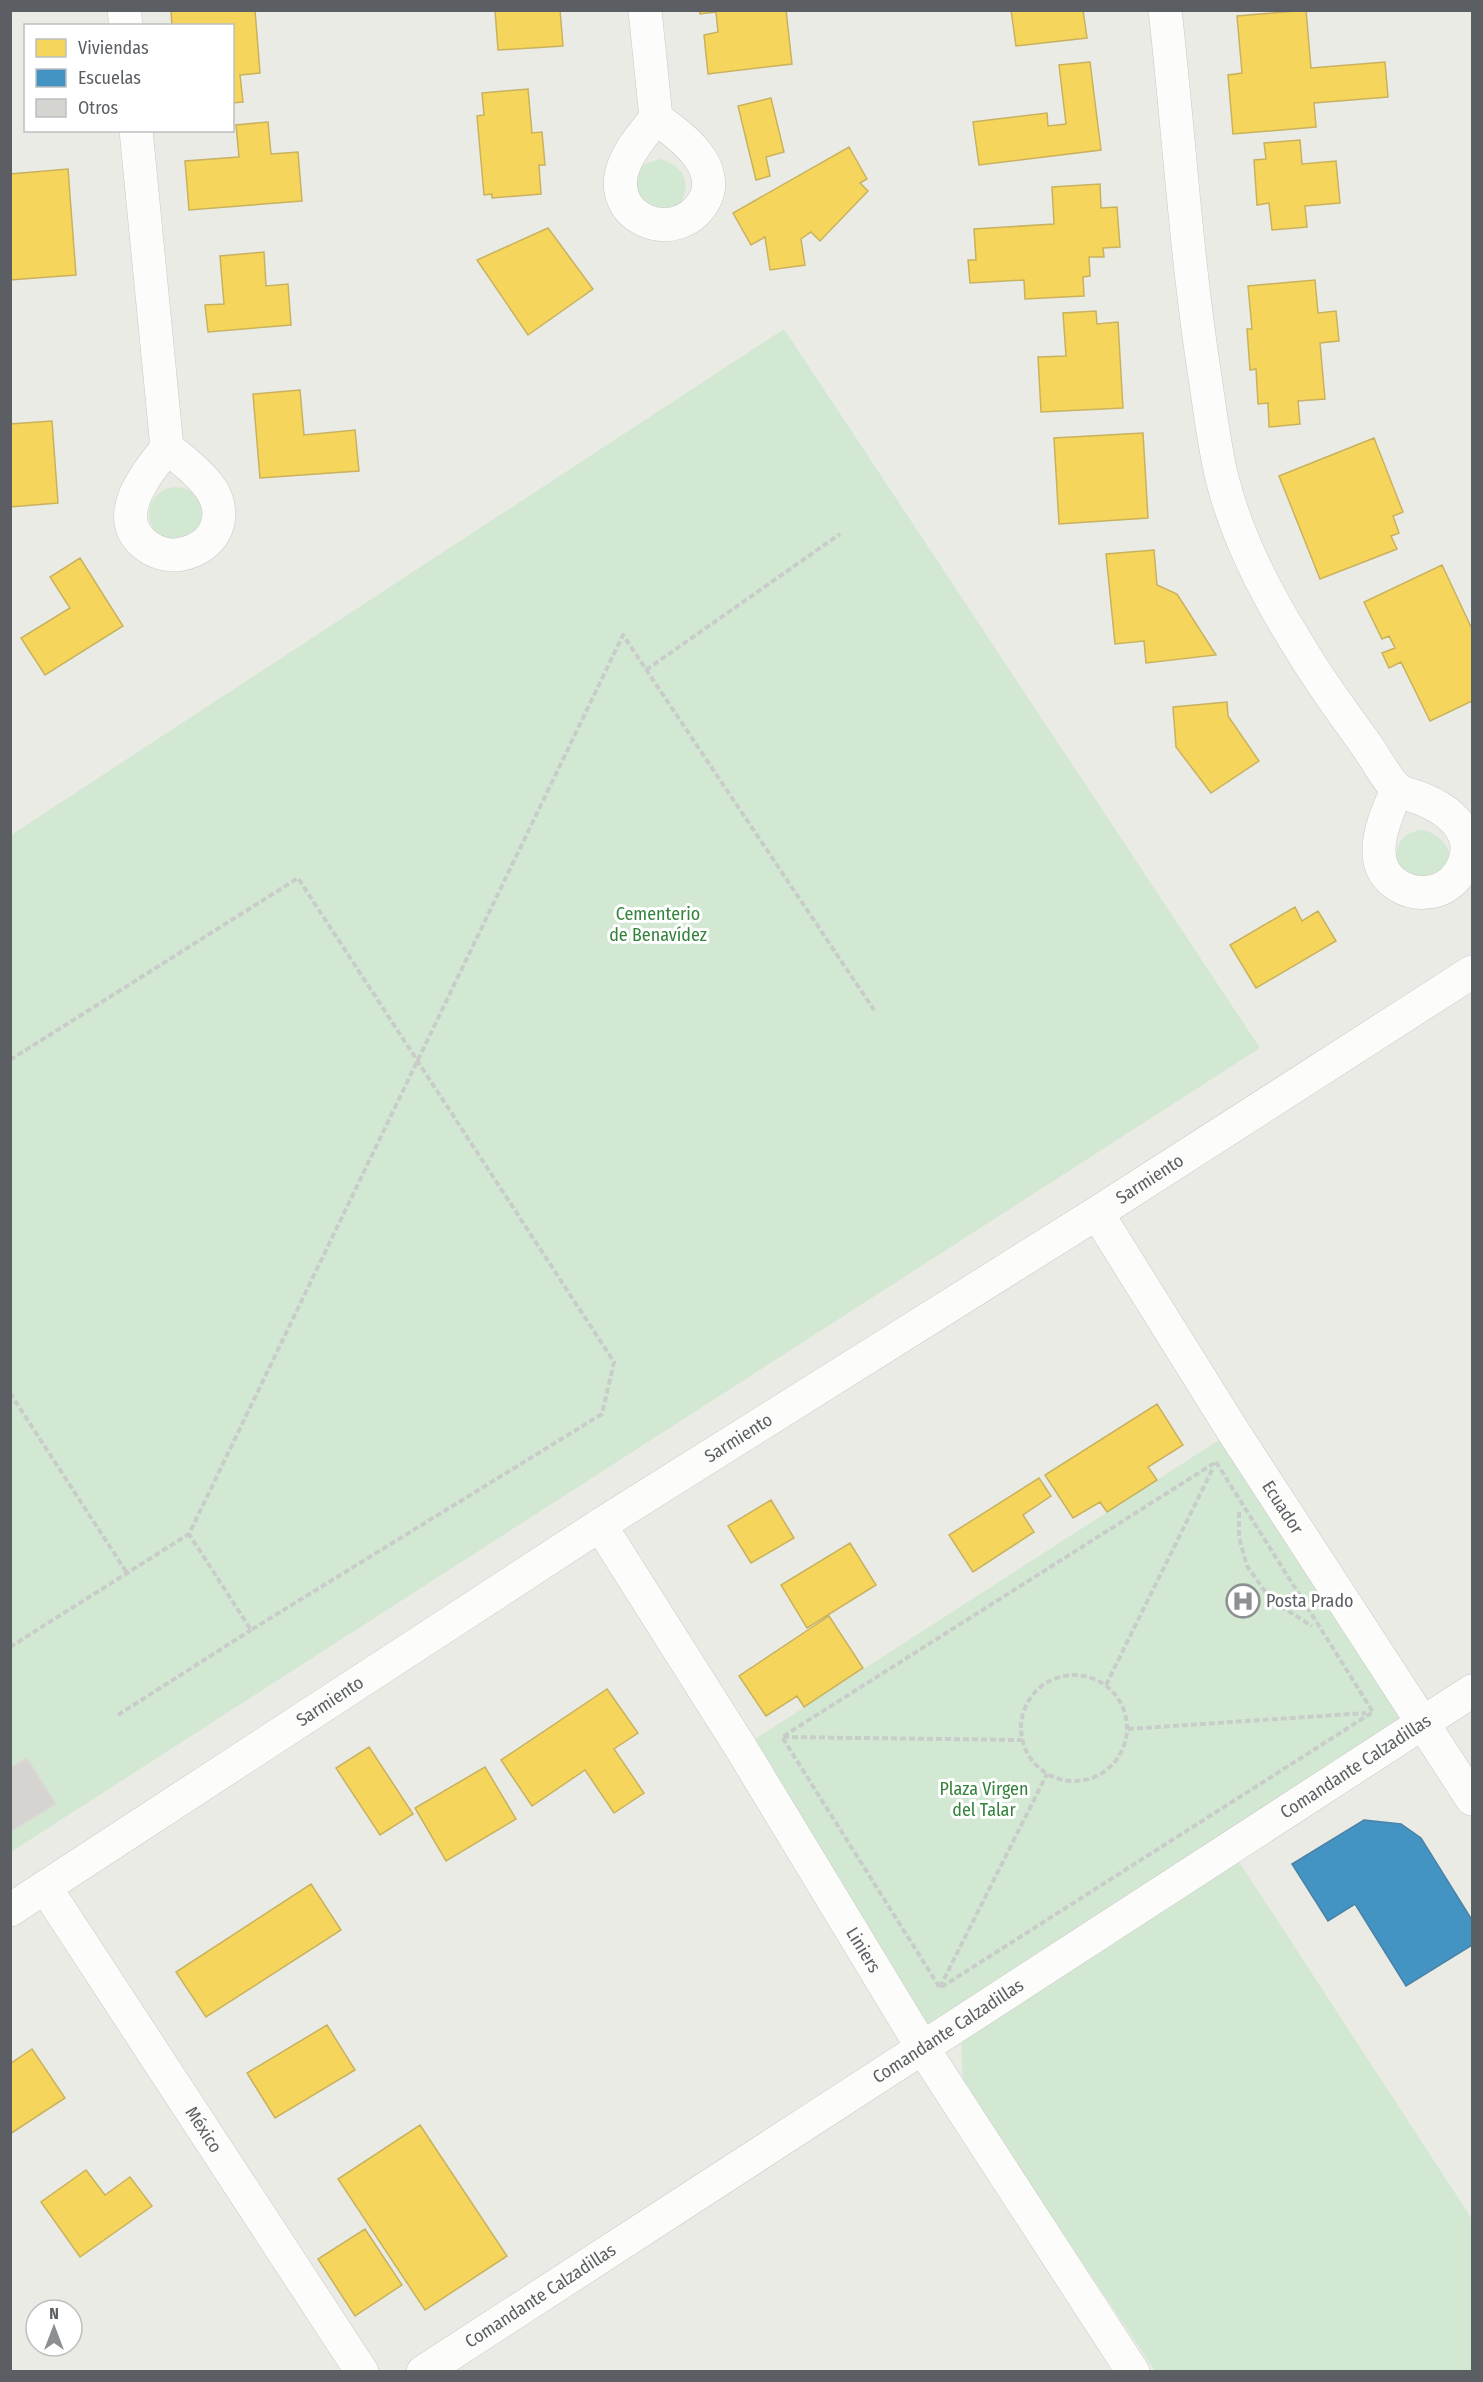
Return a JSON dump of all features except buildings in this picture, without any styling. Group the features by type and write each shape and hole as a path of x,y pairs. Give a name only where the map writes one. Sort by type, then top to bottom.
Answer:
{"street":[{"path":"645,10 656,118"},
{"path":"1165,10 1196,317 1222,478 1242,537 1272,601 1300,649 1397,790"},
{"path":"136,132 167,448"},
{"name":"Sarmiento","path":"10,1910 600,1525 1097,1213 1473,972"},
{"name":"Ecuador","path":"1097,1213 1233,1431 1473,1799"},
{"name":"Liniers","path":"600,1525 741,1748 922,2047 1133,2372"},
{"name":"Comandante Calzadillas","path":"423,2372 1473,1691"},
{"name":"México","path":"45,1887 362,2372"}],"path":[{"path":"646,670 840,534"},
{"path":"10,1647 189,1534 623,635 874,1010"},
{"path":"10,1060 298,878 614,1362 602,1414 251,1630 118,1715"},
{"path":"10,1393 128,1573"},
{"path":"1216,1462 1373,1712"},
{"path":"1106,1684 1216,1462"},
{"path":"782,1737 1216,1462"},
{"path":"1239,1499 1239,1539 1248,1566 1271,1600 1322,1631"},
{"path":"189,1534 251,1630"},
{"path":"1071,1675 1089,1677 1106,1684 1118,1697 1125,1712 1128,1729 1124,1747 1115,1763 1101,1774 1083,1781 1065,1780 1047,1774 1036,1765 1027,1753 1022,1740 1021,1722 1027,1704 1038,1689 1053,1679 1071,1675"},
{"path":"1128,1729 1373,1712"},
{"path":"940,1988 1373,1712"},
{"path":"782,1737 1022,1740"},
{"path":"782,1737 940,1988"},
{"path":"940,1988 1047,1774"}],"green space":[{"path":"660,159 675,166 684,177 686,183 683,198 678,206 645,210 633,179 642,165"},
{"name":"Cementerio de Benavídez","path":"784,329 1260,1048 11,1852 11,835"},
{"path":"176,487 186,489 195,495 201,504 203,514 201,524 195,533 186,539 176,541 166,539 157,533 151,524 149,514 151,504 157,495 166,489"},
{"path":"1422,830 1440,839 1450,856 1446,870 1425,884 1396,867 1396,853 1400,842 1408,834"},
{"name":"Plaza Virgen del Talar","path":"1233,1431 1422,1723 922,2047 741,1748"},
{"path":"1238,1860 1472,2219 1472,2371 1155,2371 963,2084 961,2039"}],"place":[{"name":"Posta Prado","path":"1243,1601"}]}
